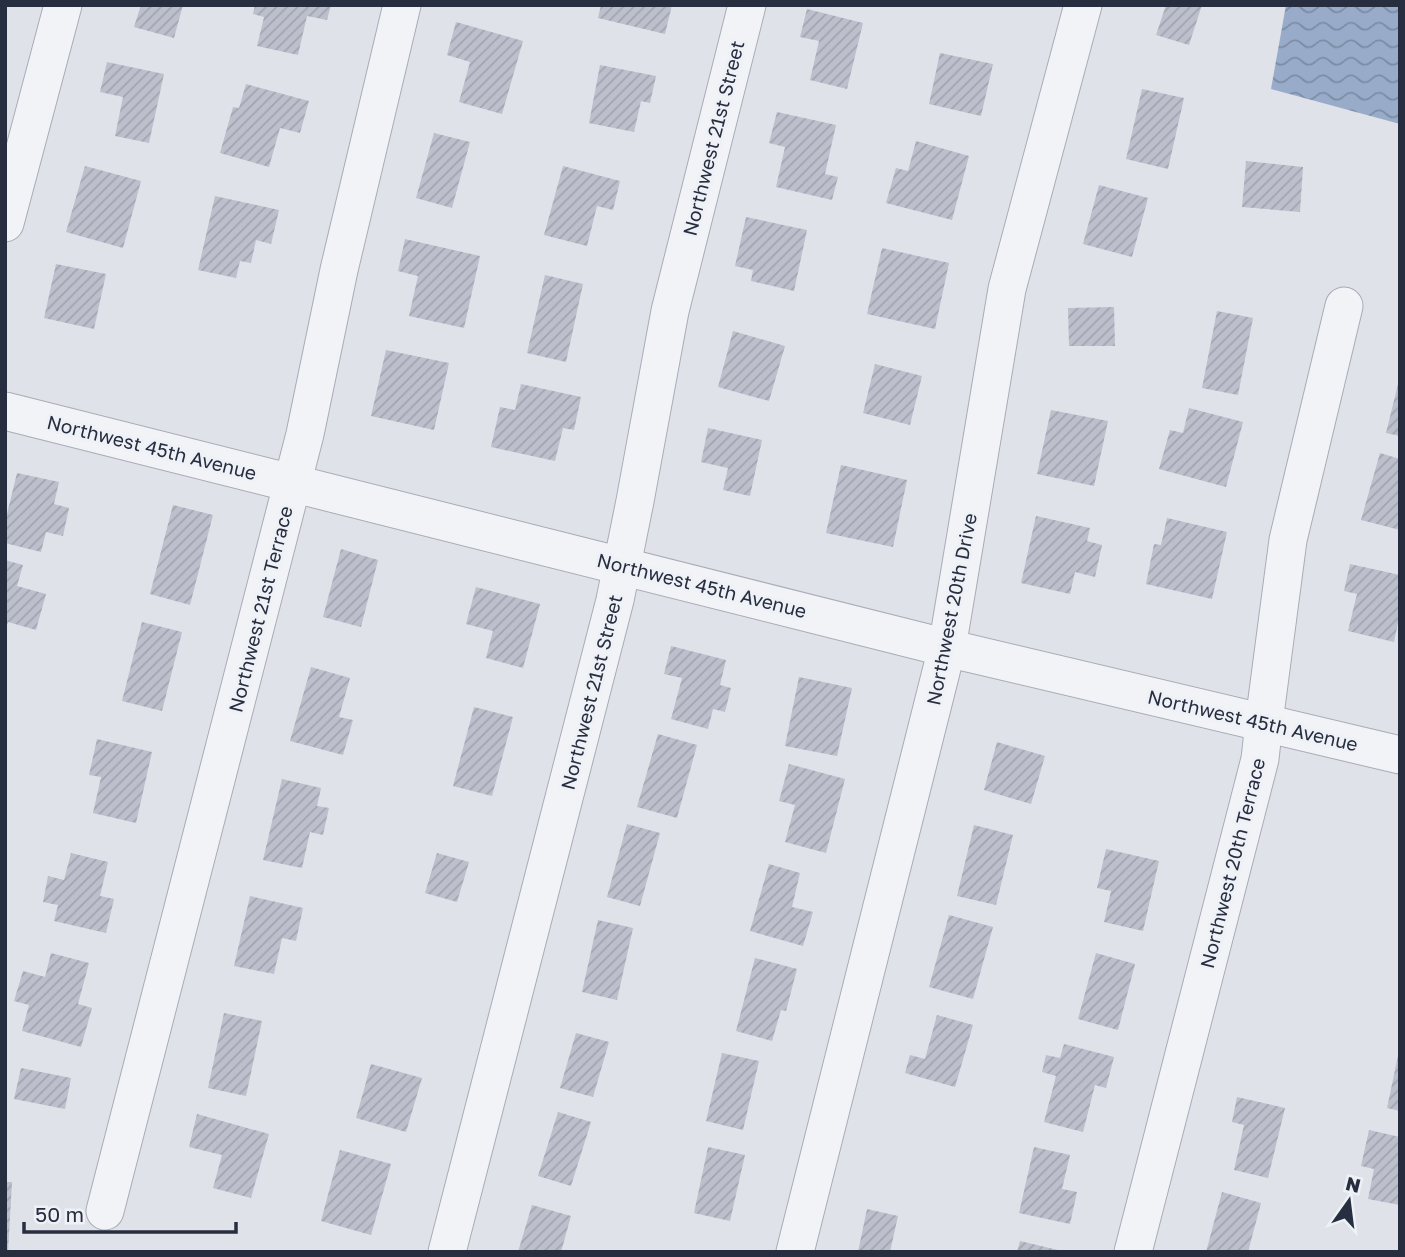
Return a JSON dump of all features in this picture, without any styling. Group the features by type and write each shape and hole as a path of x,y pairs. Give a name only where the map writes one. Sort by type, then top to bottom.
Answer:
{"street":[{"path":"5,223 63,5"},
{"name":"Northwest 21st Terrace","path":"105,1210 305,434 339,270 402,5"},
{"name":"Northwest 21st Street","path":"447,1252 623,565 670,311 747,5"},
{"name":"Northwest 20th Drive","path":"795,1252 947,648 1007,289 1083,5"},
{"name":"Northwest 20th Terrace","path":"1133,1252 1260,759 1288,540 1344,306"},
{"name":"Northwest 45th Avenue","path":"5,411 947,648 1400,755"}],"water":[{"path":"1286,5 1400,5 1400,124 1271,89"}],"building":[{"path":"141,5 183,5 174,38 134,27"},
{"path":"255,5 331,5 327,20 307,16 298,55 257,46 264,17 253,14"},
{"path":"601,5 672,5 665,34 598,18"},
{"path":"1166,5 1202,5 1189,45 1156,35"},
{"path":"807,9 863,23 847,89 810,80 819,41 800,37"},
{"path":"456,22 523,41 502,114 459,102 470,62 447,55"},
{"path":"940,53 993,64 981,116 929,104"},
{"path":"107,62 164,74 149,143 115,136 123,97 100,92"},
{"path":"600,65 656,76 650,103 641,101 634,132 589,123"},
{"path":"246,84 309,101 300,133 280,128 269,167 220,153 233,107 239,108"},
{"path":"1142,89 1184,98 1168,169 1126,159"},
{"path":"777,112 836,125 825,174 838,177 832,200 776,187 785,147 769,143"},
{"path":"434,133 470,142 452,208 416,198"},
{"path":"916,141 969,156 952,220 886,203 896,168 908,171"},
{"path":"1246,161 1303,167 1300,212 1242,207"},
{"path":"85,166 141,181 123,248 66,232"},
{"path":"563,166 620,181 613,210 597,206 587,246 544,235"},
{"path":"1099,185 1148,198 1132,257 1083,244"},
{"path":"215,196 279,210 271,244 256,240 251,263 240,261 236,278 198,270"},
{"path":"746,217 807,230 794,291 751,281 753,270 735,266"},
{"path":"405,239 480,256 464,328 409,316 418,276 398,271"},
{"path":"882,248 949,263 935,329 867,314"},
{"path":"56,264 106,274 94,329 44,318"},
{"path":"545,275 583,284 566,362 527,353"},
{"path":"1114,307 1115,346 1069,346 1068,308"},
{"path":"1217,311 1253,318 1238,395 1202,388"},
{"path":"733,331 785,346 769,401 718,387"},
{"path":"386,350 449,363 434,430 371,416"},
{"path":"875,364 922,376 910,425 863,413"},
{"path":"1400,380 1400,436 1386,433"},
{"path":"521,384 581,397 574,430 563,428 555,461 491,447 500,407 515,410"},
{"path":"1189,408 1243,422 1226,487 1159,469 1170,430 1183,433"},
{"path":"1051,410 1108,421 1094,486 1037,474"},
{"path":"708,428 762,440 750,496 723,490 728,468 701,462"},
{"path":"1380,453 1400,459 1400,530 1361,520"},
{"path":"841,465 907,480 893,547 826,533"},
{"path":"17,473 59,482 54,504 69,508 63,536 46,532 41,552 5,543 5,514"},
{"path":"173,505 213,515 190,605 150,594"},
{"path":"1036,516 1090,528 1087,541 1102,545 1095,577 1075,572 1070,594 1021,583"},
{"path":"1167,518 1227,532 1212,599 1146,584 1154,544 1161,545"},
{"path":"341,549 378,560 361,627 323,617"},
{"path":"5,560 23,565 17,586 46,594 36,630 8,622 5,631"},
{"path":"1350,564 1400,575 1400,613 1394,642 1348,631 1357,594 1344,591"},
{"path":"476,587 540,604 523,668 486,658 493,631 466,624"},
{"path":"142,622 182,632 162,711 122,701"},
{"path":"671,646 726,660 720,685 731,688 725,712 713,709 708,729 671,719 682,678 664,674"},
{"path":"311,667 350,678 339,717 353,720 343,755 290,741"},
{"path":"799,677 852,688 837,756 785,746"},
{"path":"474,707 513,717 492,796 453,786"},
{"path":"658,734 697,745 677,818 637,807"},
{"path":"97,739 152,752 136,823 93,813 101,777 89,775"},
{"path":"997,742 1045,756 1031,804 984,790"},
{"path":"789,764 845,779 826,853 785,842 795,805 779,801"},
{"path":"282,779 321,788 317,806 329,808 323,835 310,832 302,868 263,860"},
{"path":"627,824 660,833 640,906 607,897"},
{"path":"974,825 1013,835 996,905 957,896"},
{"path":"1106,849 1159,861 1143,931 1104,922 1111,891 1097,888"},
{"path":"71,853 108,862 100,896 114,899 106,933 54,921 58,905 43,902 48,876 64,880"},
{"path":"437,853 469,862 457,902 425,893"},
{"path":"769,864 800,873 792,907 813,912 803,946 750,931"},
{"path":"250,896 303,908 296,941 282,938 274,974 234,966"},
{"path":"949,915 993,927 973,999 929,987"},
{"path":"598,920 633,928 617,1000 582,992"},
{"path":"51,953 89,963 78,1004 92,1008 81,1047 22,1031 29,1005 14,1001 23,971 45,977"},
{"path":"1096,953 1135,964 1118,1030 1078,1019"},
{"path":"755,958 797,969 786,1011 781,1010 772,1041 736,1031"},
{"path":"224,1013 262,1021 246,1096 208,1088"},
{"path":"937,1015 973,1025 955,1087 905,1073 910,1055 925,1059"},
{"path":"576,1033 609,1042 593,1097 560,1088"},
{"path":"1064,1044 1114,1057 1106,1088 1095,1085 1083,1132 1044,1122 1056,1076 1042,1072 1046,1055 1060,1058"},
{"path":"1400,1051 1400,1111 1387,1108"},
{"path":"722,1053 759,1061 743,1130 706,1121"},
{"path":"371,1064 422,1078 406,1132 356,1118"},
{"path":"21,1068 71,1078 65,1109 14,1099"},
{"path":"1237,1097 1285,1108 1268,1178 1234,1170 1244,1125 1232,1122"},
{"path":"558,1112 591,1122 571,1186 538,1176"},
{"path":"197,1114 269,1134 251,1198 213,1188 222,1155 189,1147"},
{"path":"1369,1130 1400,1137 1400,1205 1368,1199 1374,1169 1361,1166"},
{"path":"708,1147 745,1155 730,1221 694,1213"},
{"path":"1034,1147 1070,1155 1062,1189 1077,1192 1070,1224 1019,1213"},
{"path":"340,1150 391,1164 371,1235 321,1221"},
{"path":"5,1182 12,1182 8,1252 5,1252"},
{"path":"1222,1192 1261,1203 1248,1252 1206,1252"},
{"path":"532,1205 571,1216 561,1252 518,1252"},
{"path":"867,1209 898,1216 890,1252 858,1252"},
{"path":"1020,1241 1062,1251 1017,1252"}]}
